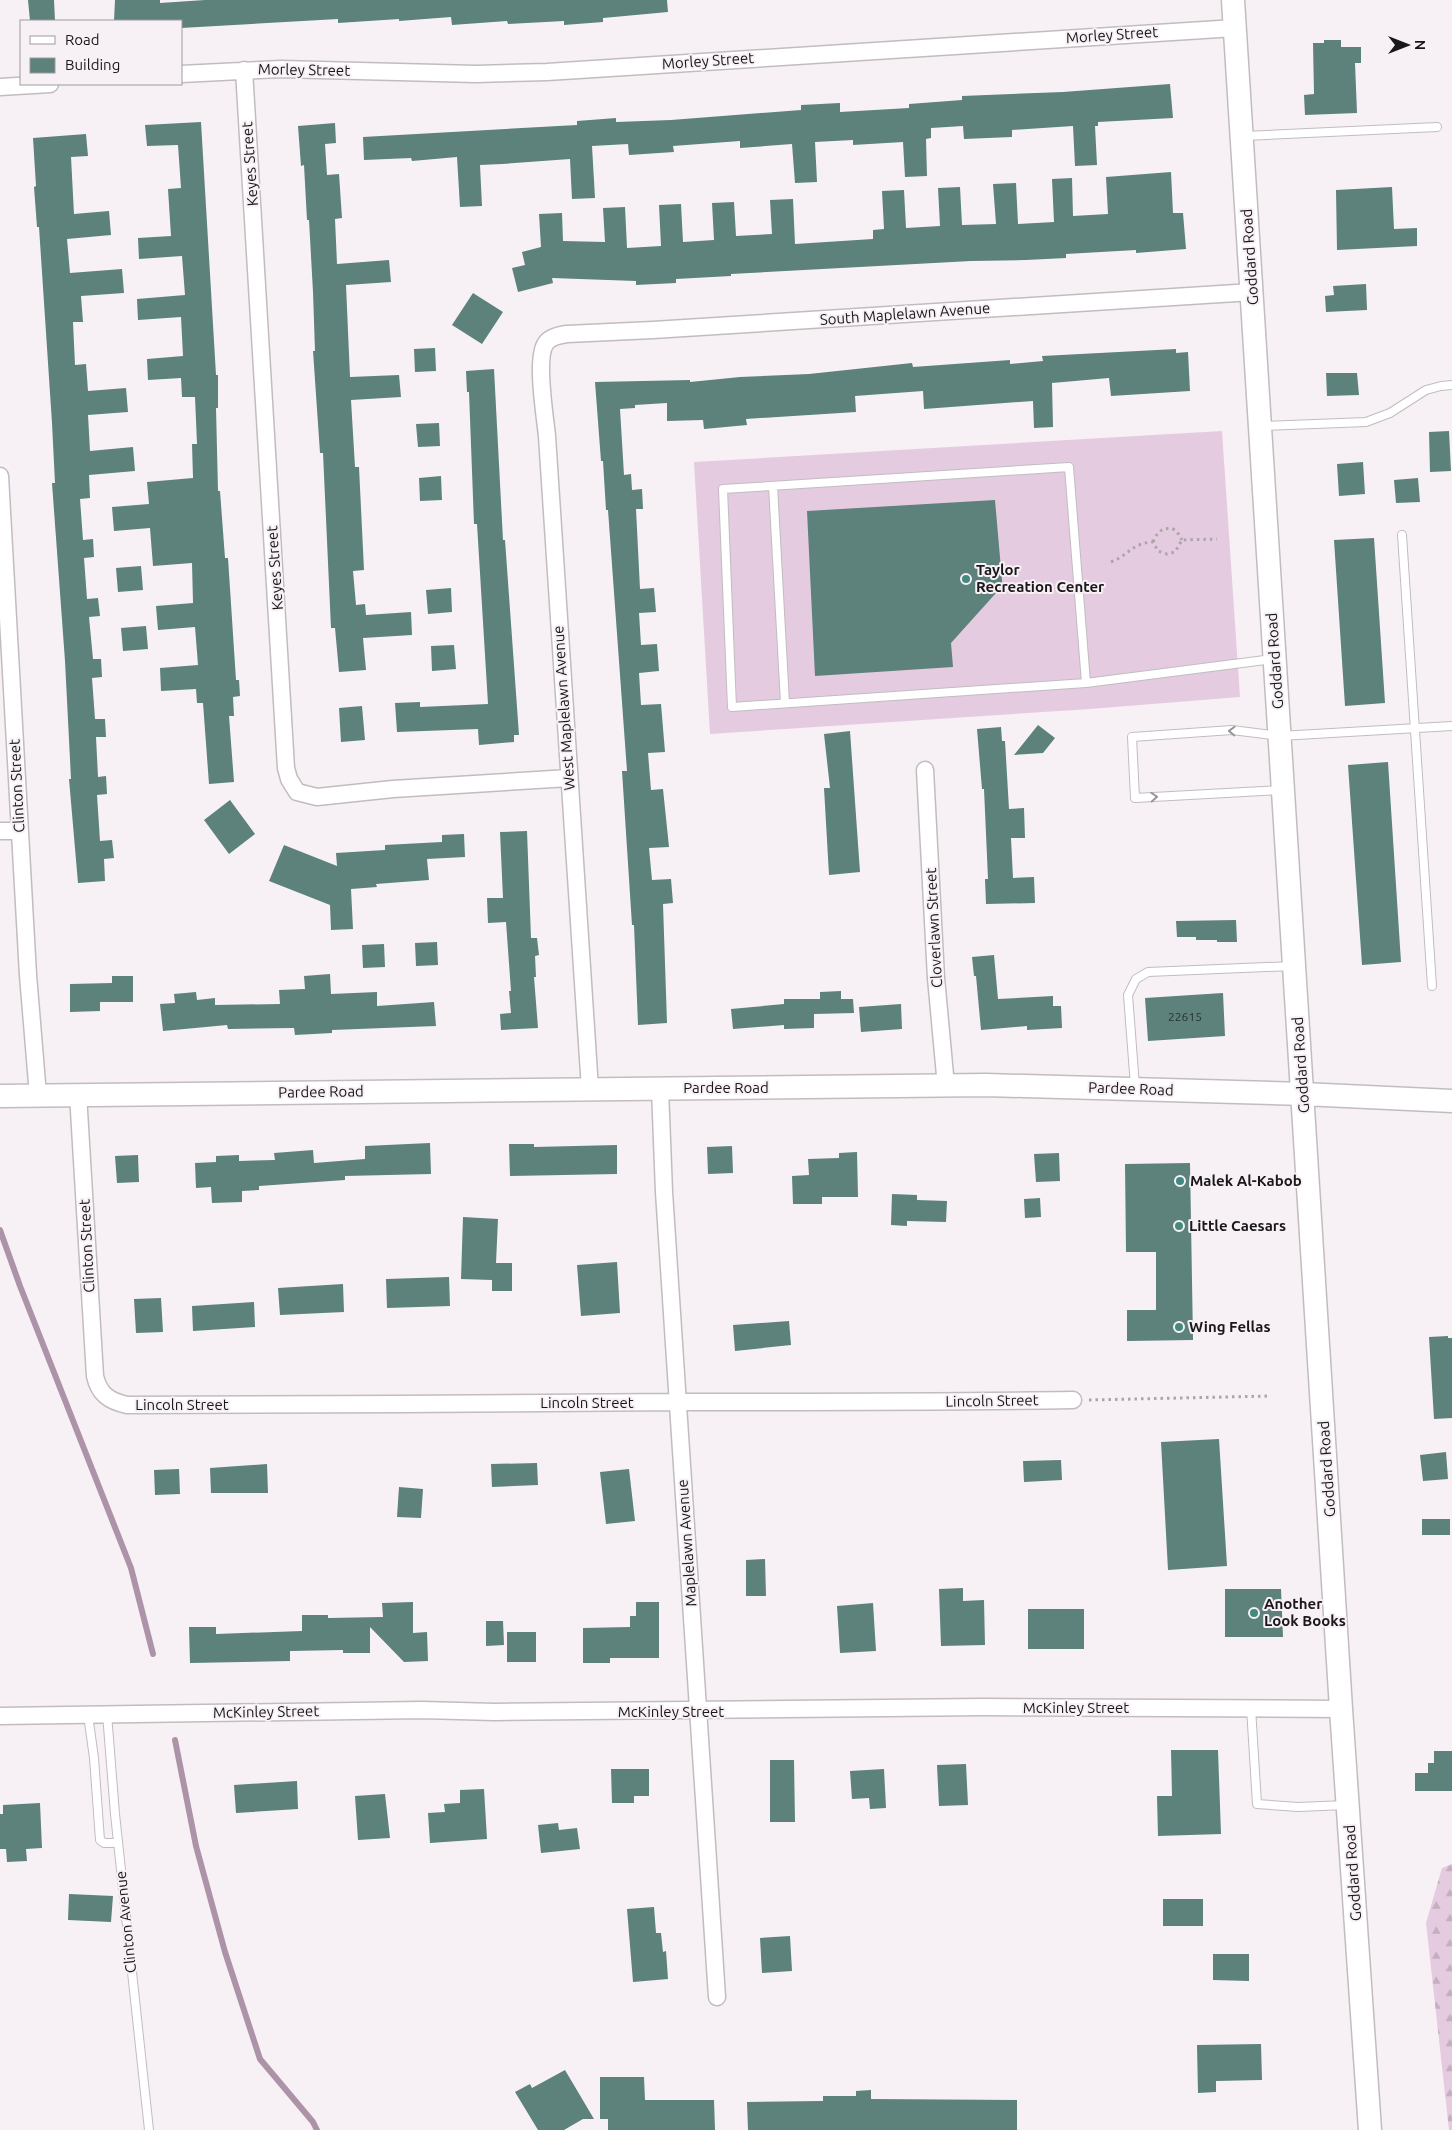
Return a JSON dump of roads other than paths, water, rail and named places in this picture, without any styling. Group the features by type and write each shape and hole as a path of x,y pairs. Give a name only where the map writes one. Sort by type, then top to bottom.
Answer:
{"main road":[{"name":"Goddard Road","path":"1233,0 1370,2130"},
{"name":"Pardee Road","path":"0,1096 1058,1086 1452,1101"}],"street":[{"name":"Morley Street","path":"182,74 244,70 476,74 547,72 1235,28"},
{"name":"Keyes Street","path":"244,70 286,768 289,779 297,792 317,797 393,789 569,778"},
{"path":"0,87 33,85"},
{"name":"South Maplelawn Avenue","path":"558,335 1252,292"},
{"name":"West Maplelawn Avenue","path":"558,335 546,342 542,351 540,366 547,436 590,1089"},
{"name":"Clinton Street","path":"0,476 19,831 38,1095"},
{"name":"Cloverlawn Street","path":"924,770 936,978 946,1086"},
{"path":"0,831 19,831"},
{"name":"Maplelawn Avenue","path":"660,1089 664,1192 717,1997"},
{"name":"Clinton Street","path":"78,1094 95,1376 96,1384 104,1395"},
{"name":"Lincoln Street","path":"104,1395 113,1402 127,1405 678,1402 895,1403 1073,1400"},
{"name":"McKinley Street","path":"0,1716 422,1710 698,1712 984,1707 1342,1709"}],"lane":[{"path":"1242,136 1296,132 1437,127"},
{"path":"1260,426 1366,422 1390,413 1426,390 1452,385"},
{"path":"1086,683 1069,467 723,489 732,707 1086,683 1275,659"},
{"path":"773,486 785,703"},
{"path":"1402,535 1432,986"},
{"path":"1284,790 1135,798 1132,737 1232,730 1280,736 1452,726"},
{"path":"1135,1089 1128,994 1136,979 1148,972 1295,966"},
{"path":"1251,1708 1257,1804 1298,1807 1348,1805"},
{"path":"88,1714 94,1758 100,1840 104,1843 118,1844"},
{"name":"Clinton Avenue","path":"107,1714 118,1844 149,2130"}],"waterway":[{"path":"0,1230 20,1286 131,1568 153,1654"},
{"path":"175,1740 196,1846 225,1952 260,2059 313,2122 317,2130"}],"place":[{"name":"Taylor Recreation Center","path":"966,579"},
{"name":"Malek Al-Kabob","path":"1180,1181"},
{"name":"Little Caesars","path":"1179,1226"},
{"name":"Wing Fellas","path":"1179,1327"},
{"name":"Another Look Books","path":"1254,1613"}]}
